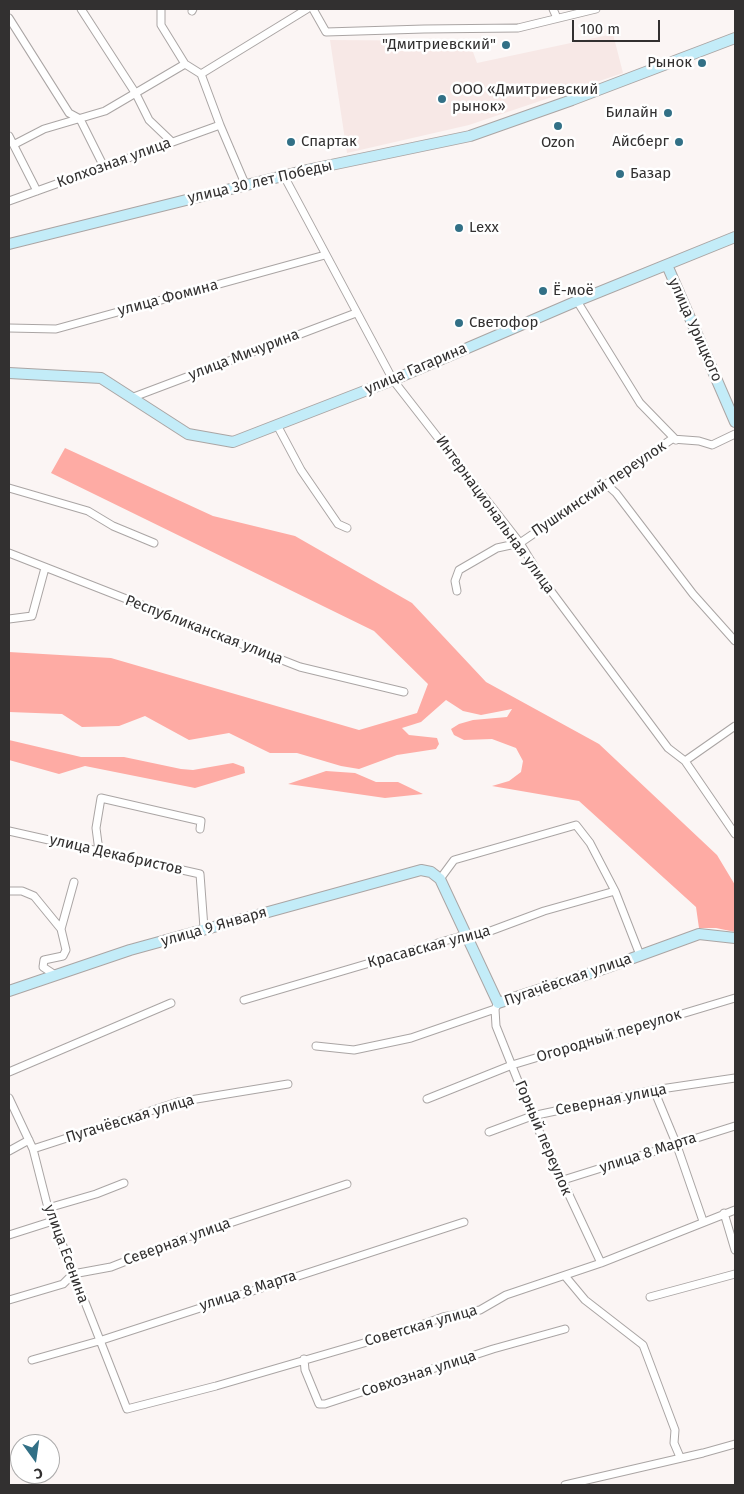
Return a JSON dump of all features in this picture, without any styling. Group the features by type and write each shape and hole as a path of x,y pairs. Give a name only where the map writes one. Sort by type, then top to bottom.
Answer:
{"main road":[{"name":"улица 30 лет Победы","path":"9,244 168,203 470,136 572,100 735,38"},
{"name":"улица Гагарина","path":"9,373 101,378 188,434 232,442 393,380 735,238"},
{"name":"улица Урицкого","path":"667,265 735,422"},
{"name":"улица 9 Января","path":"9,991 130,950 204,928 421,870 431,872 440,878"},
{"name":"Горный переулок","path":"440,878 497,1006"},
{"name":"Пугачёвская улица","path":"497,1006 699,934 735,938"}],"street":[{"path":"81,9 136,94 149,120 172,142"},
{"path":"161,9 161,25 186,64 201,74 246,186"},
{"path":"201,74 307,9"},
{"path":"313,9 326,32 424,28 518,28 596,9"},
{"path":"553,9 557,18"},
{"path":"9,18 69,113 80,119 104,167"},
{"path":"15,144 44,129 105,111 186,64"},
{"name":"Колхозная улица","path":"9,201 220,125"},
{"path":"9,136 15,144 37,191"},
{"name":"Интернациональная улица","path":"284,176 393,380 520,543 542,579 668,748 684,761 735,834"},
{"name":"улица Фомина","path":"9,328 56,329 325,255"},
{"path":"577,302 640,403 676,440"},
{"name":"улица Мичурина","path":"131,398 356,313"},
{"path":"277,425 301,470 338,524 348,528"},
{"name":"Пушкинский переулок","path":"457,591 455,581 459,570 497,548 520,543 672,439 712,445 735,434"},
{"path":"606,484 616,493 693,594 735,641"},
{"path":"9,488 88,511 113,526 154,543"},
{"name":"Республиканская улица","path":"9,553 300,668 404,692"},
{"path":"9,619 32,616 45,568"},
{"path":"684,761 735,726"},
{"path":"99,851 96,828 101,798 201,821 200,829"},
{"path":"440,878 454,860 576,825 590,843 614,891 640,955"},
{"name":"улица Декабристов","path":"9,831 200,874 204,928"},
{"path":"61,929 74,882"},
{"path":"9,891 22,891 34,896 61,929 66,950 63,956 44,960 43,966 55,975"},
{"name":"Красавская улица","path":"244,1000 465,935 477,936 544,911 614,891"},
{"name":"Огородный переулок","path":"427,1099 512,1065 735,998"},
{"path":"9,1072 171,1003"},
{"name":"Пугачёвская улица","path":"316,1046 354,1050 411,1038 497,1006"},
{"name":"Горный переулок","path":"497,1006 496,1026 560,1181 600,1264"},
{"name":"Северная улица","path":"488,1132 532,1116 654,1090 735,1078"},
{"name":"Пугачёвская улица","path":"33,1149 178,1102 288,1084"},
{"path":"654,1090 676,1143 703,1221"},
{"name":"улица Есенина","path":"9,1098 33,1149 48,1208 126,1409"},
{"name":"улица 8 Марта","path":"560,1181 735,1126"},
{"path":"9,1151 29,1140"},
{"path":"48,1208 96,1194 124,1183"},
{"name":"Северная улица","path":"9,1300 63,1284 73,1274 110,1266 185,1238 347,1184"},
{"name":"Советская улица","path":"126,1409 216,1386 404,1331 443,1317 480,1310 506,1295 600,1264 703,1221 735,1210"},
{"path":"724,1213 735,1250"},
{"path":"9,1235 53,1221"},
{"name":"улица 8 Марта","path":"32,1360 99,1341 464,1222"},
{"path":"650,1297 735,1274"},
{"path":"565,1276 585,1300 643,1345 676,1430 674,1443 680,1457"},
{"name":"Совхозная улица","path":"304,1359 305,1370 318,1404 324,1404 493,1349 565,1330"},
{"path":"565,1485 680,1457 703,1454 735,1444"}],"shaded area":[{"name":"ООО «Дмитриевский рынок»","path":"613,34 623,73 469,125 347,153 330,40 469,41 477,63"},
{"path":"65,448 213,516 295,536 412,603 486,682 599,744 717,855 735,885 735,932 716,928 699,928 696,907 579,801 492,786 509,781 521,772 523,761 516,748 492,739 464,740 454,735 451,729 459,724 473,720 507,717 512,709 481,715 463,711 446,700 421,722 402,728 409,735 437,738 439,744 436,749 397,755 359,769 341,766 297,753 270,753 229,733 189,740 145,716 119,726 82,727 62,714 9,712 9,652 111,658 359,730 417,713 428,684 374,631 51,473"},
{"path":"9,740 81,757 124,757 181,769 193,770 233,763 244,767 245,773 195,788 85,766 59,774 9,760"},
{"path":"326,771 355,773 376,782 398,782 423,794 385,798 288,784"}],"place":[{"name":"\"Дмитриевский\"","path":"506,45"},
{"name":"Рынок","path":"702,63"},
{"name":"ООО «Дмитриевский рынок»","path":"442,99"},
{"name":"Билайн","path":"668,113"},
{"name":"Ozon","path":"558,126"},
{"name":"Спартак","path":"291,142"},
{"name":"Айсберг","path":"679,142"},
{"name":"Базар","path":"620,174"},
{"name":"Lexx","path":"459,228"},
{"name":"Ё-моё","path":"543,291"},
{"name":"Светофор","path":"459,323"}]}
